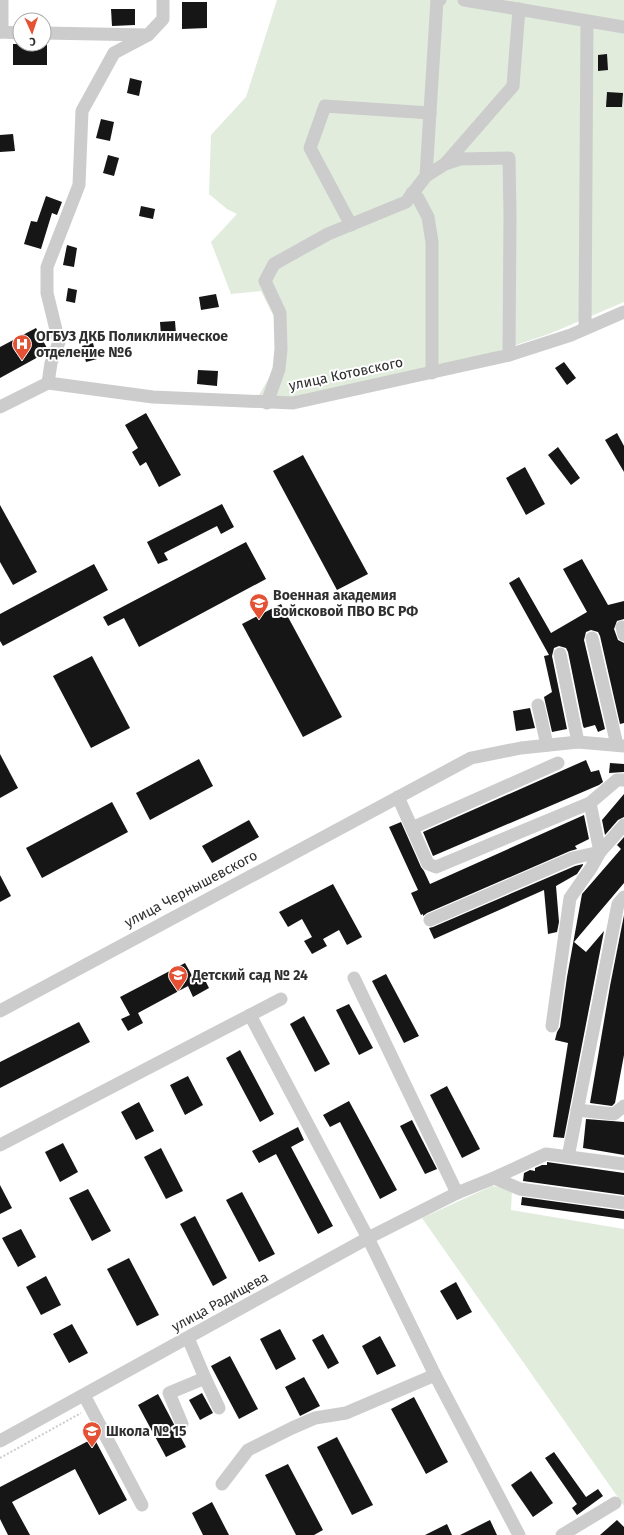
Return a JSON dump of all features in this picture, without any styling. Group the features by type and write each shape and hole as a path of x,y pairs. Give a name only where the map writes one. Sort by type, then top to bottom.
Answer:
{"street":[{"path":"2,0 1,32 12,32"},
{"path":"0,407 48,383 51,363 59,342 47,293 47,267 79,185 82,111 114,53 148,36 163,19 163,0"},
{"path":"426,176 437,0 440,0"},
{"path":"464,0 624,27"},
{"path":"445,164 513,86 519,9"},
{"path":"585,328 587,21"},
{"path":"52,33 148,36"},
{"path":"350,225 310,148 325,106 430,113"},
{"path":"267,403 279,369 281,349 280,313 265,281 274,264 328,234 406,202 426,176 445,164 460,159 509,158 509,355"},
{"path":"412,194 418,198 428,217 432,242 432,373"},
{"name":"улица Котовского","path":"48,383 153,397 292,403 509,355 585,328 624,312"},
{"path":"592,638 620,746"},
{"path":"560,654 578,742"},
{"path":"538,706 548,745"},
{"name":"улица Чернышевского","path":"0,1010 471,758 521,748 578,742 620,746"},
{"path":"412,828 558,763"},
{"path":"398,797 428,864 436,867 590,804 617,780 624,780"},
{"path":"590,804 600,852"},
{"path":"552,1026 570,898 592,868 600,852 624,825"},
{"path":"430,920 574,858 600,852"},
{"path":"568,1157 618,904 624,897"},
{"path":"354,978 457,1193"},
{"path":"0,1145 281,999"},
{"path":"250,1015 368,1238 435,1375 519,1535"},
{"path":"577,1110 614,1114 624,1106"},
{"name":"улица Радищева","path":"0,1441 368,1238 457,1193 546,1154 624,1164"},
{"path":"494,1178 520,1189 624,1202"},
{"path":"188,1338 219,1408"},
{"path":"222,1484 248,1450 316,1418 346,1413 435,1375"},
{"path":"182,1424 169,1394 205,1378"},
{"path":"84,1395 142,1505"},
{"path":"562,1535 615,1503"}],"path":[{"path":"0,1458 91,1408"}],"green space":[{"path":"277,0 624,0 624,302 549,334 480,357 292,399 259,395 272,373 276,353 275,319 261,291 231,294 211,242 237,214 227,209 209,194 211,135 246,97"},
{"path":"492,1186 512,1189 511,1210 624,1229 624,1506 422,1218"}],"building":[{"path":"182,2 207,2 207,28 182,29"},
{"path":"111,9 135,9 135,25 112,26"},
{"path":"13,52 47,52 47,65 13,65"},
{"path":"607,54 608,70 598,71 598,55"},
{"path":"130,78 142,81 139,96 127,93"},
{"path":"607,92 623,93 622,107 606,107"},
{"path":"101,119 114,122 110,141 96,138"},
{"path":"13,134 15,151 0,152 0,135"},
{"path":"108,155 119,158 114,176 103,173"},
{"path":"46,196 62,202 57,215 52,213 41,249 24,244 31,221 37,222"},
{"path":"141,206 155,209 153,219 139,216"},
{"path":"67,245 77,248 74,267 63,265"},
{"path":"68,288 77,290 75,303 66,301"},
{"path":"216,294 219,307 201,310 199,297"},
{"path":"175,321 176,334 161,336 160,322"},
{"path":"36,328 47,348 38,352 40,356 0,378 0,347"},
{"path":"93,343 97,359 86,362 82,346"},
{"path":"564,362 576,378 567,385 555,368"},
{"path":"198,370 218,371 217,386 197,384"},
{"path":"146,413 181,475 159,487 146,462 140,466 132,452 138,448 125,425"},
{"path":"617,433 624,446 624,472 605,440"},
{"path":"558,447 580,478 571,485 548,455"},
{"path":"303,455 368,574 337,590 273,471"},
{"path":"525,467 545,504 526,515 506,478"},
{"path":"222,504 234,527 221,534 217,526 164,553 168,560 158,564 147,542"},
{"path":"0,505 37,572 13,585 0,562"},
{"path":"246,542 266,579 139,647 124,618 108,626 103,617"},
{"path":"582,559 608,605 624,601 624,619 617,621 614,629 618,640 624,643 624,723 620,724 600,636 598,632 591,630 586,632 584,640 605,729 598,732 595,725 584,728 568,652 566,648 559,646 554,648 552,656 567,729 552,732 544,697 552,692 544,656 549,655 509,583 519,577 551,633 587,612 563,569"},
{"path":"94,564 108,590 3,646 0,641 0,614"},
{"path":"281,604 342,717 303,737 242,624"},
{"path":"92,656 130,728 91,748 53,676"},
{"path":"530,708 535,728 516,731 513,711"},
{"path":"0,754 18,788 0,798"},
{"path":"199,759 213,786 150,820 136,793"},
{"path":"586,760 591,772 599,770 603,782 599,785 433,856 423,832"},
{"path":"610,763 624,764 624,772 609,773"},
{"path":"624,794 624,817 618,820 605,835 602,820"},
{"path":"112,802 128,832 42,878 26,848"},
{"path":"584,815 589,839 575,846 577,849 423,916 423,914 421,915 411,893 418,890 389,827 401,822 430,884"},
{"path":"249,820 259,837 212,863 202,846"},
{"path":"624,837 624,883 574,942 586,952 604,931 564,1138 553,1137 568,1043 555,1040 560,1027 567,977 582,894 621,849 617,845"},
{"path":"583,864 577,874 556,886 559,922 557,932 548,934 544,890 434,939 429,928 575,866"},
{"path":"0,875 11,896 0,902"},
{"path":"333,884 362,937 347,945 339,930 323,939 327,946 312,954 304,941 312,937 302,919 288,927 279,912"},
{"path":"624,915 624,1055 615,1103 612,1106 590,1103"},
{"path":"185,963 194,979 202,974 209,988 193,997 188,986 138,1013 143,1023 128,1031 121,1019 130,1015 120,997"},
{"path":"386,974 419,1036 404,1043 372,981"},
{"path":"349,1004 373,1048 359,1055 336,1010"},
{"path":"304,1016 330,1064 315,1072 290,1024"},
{"path":"79,1022 90,1042 0,1088 0,1062"},
{"path":"240,1050 274,1114 260,1122 226,1058"},
{"path":"188,1076 203,1105 185,1115 170,1085"},
{"path":"447,1086 480,1149 462,1158 430,1095"},
{"path":"349,1101 397,1190 380,1199 340,1122 330,1127 323,1115"},
{"path":"139,1102 154,1131 136,1140 121,1112"},
{"path":"586,1119 624,1122 624,1155 583,1148"},
{"path":"412,1120 437,1169 425,1174 400,1126"},
{"path":"298,1127 304,1140 291,1147 333,1226 318,1234 276,1154 259,1163 252,1151"},
{"path":"63,1143 78,1172 60,1182 45,1152"},
{"path":"161,1148 183,1191 166,1199 144,1157"},
{"path":"547,1162 624,1173 624,1195 523,1181 524,1173 530,1170 535,1171 535,1168 542,1165 547,1165"},
{"path":"0,1185 12,1208 0,1214"},
{"path":"88,1189 111,1231 92,1241 69,1198"},
{"path":"242,1192 275,1254 259,1262 226,1200"},
{"path":"522,1197 624,1211 624,1219 521,1205"},
{"path":"195,1216 227,1278 213,1286 180,1224"},
{"path":"21,1229 36,1257 18,1267 2,1238"},
{"path":"129,1258 159,1315 137,1326 107,1269"},
{"path":"46,1276 61,1305 41,1315 26,1287"},
{"path":"456,1282 472,1312 457,1320 440,1291"},
{"path":"72,1324 88,1353 69,1363 53,1334"},
{"path":"280,1329 296,1359 276,1370 260,1339"},
{"path":"323,1334 339,1363 328,1369 312,1340"},
{"path":"380,1336 396,1366 377,1375 362,1346"},
{"path":"230,1356 258,1409 239,1419 211,1366"},
{"path":"304,1377 320,1406 300,1416 285,1387"},
{"path":"202,1393 213,1413 200,1420 189,1400"},
{"path":"158,1394 186,1447 166,1457 138,1405"},
{"path":"414,1397 448,1462 426,1474 391,1409"},
{"path":"337,1437 373,1505 352,1515 317,1447"},
{"path":"94,1438 127,1500 99,1515 75,1469 12,1502 30,1535 8,1535 0,1519 0,1487"},
{"path":"554,1452 586,1497 598,1489 603,1496 577,1515 572,1508 577,1504 545,1458"},
{"path":"288,1464 323,1530 314,1535 296,1535 265,1475"},
{"path":"531,1471 553,1503 533,1517 511,1485"},
{"path":"212,1502 229,1535 203,1535 192,1513"},
{"path":"490,1520 497,1535 460,1535"},
{"path":"617,1520 624,1527 624,1535 600,1535"},
{"path":"447,1524 452,1535 425,1535"}],"place":[{"name":"ОГБУЗ ДКБ Поликлиническое отделение №6","path":"22,361"},
{"name":"Военная академия войсковой ПВО ВС РФ","path":"259,620"},
{"name":"Детский сад № 24","path":"178,992"},
{"name":"Школа № 15","path":"92,1448"}]}
